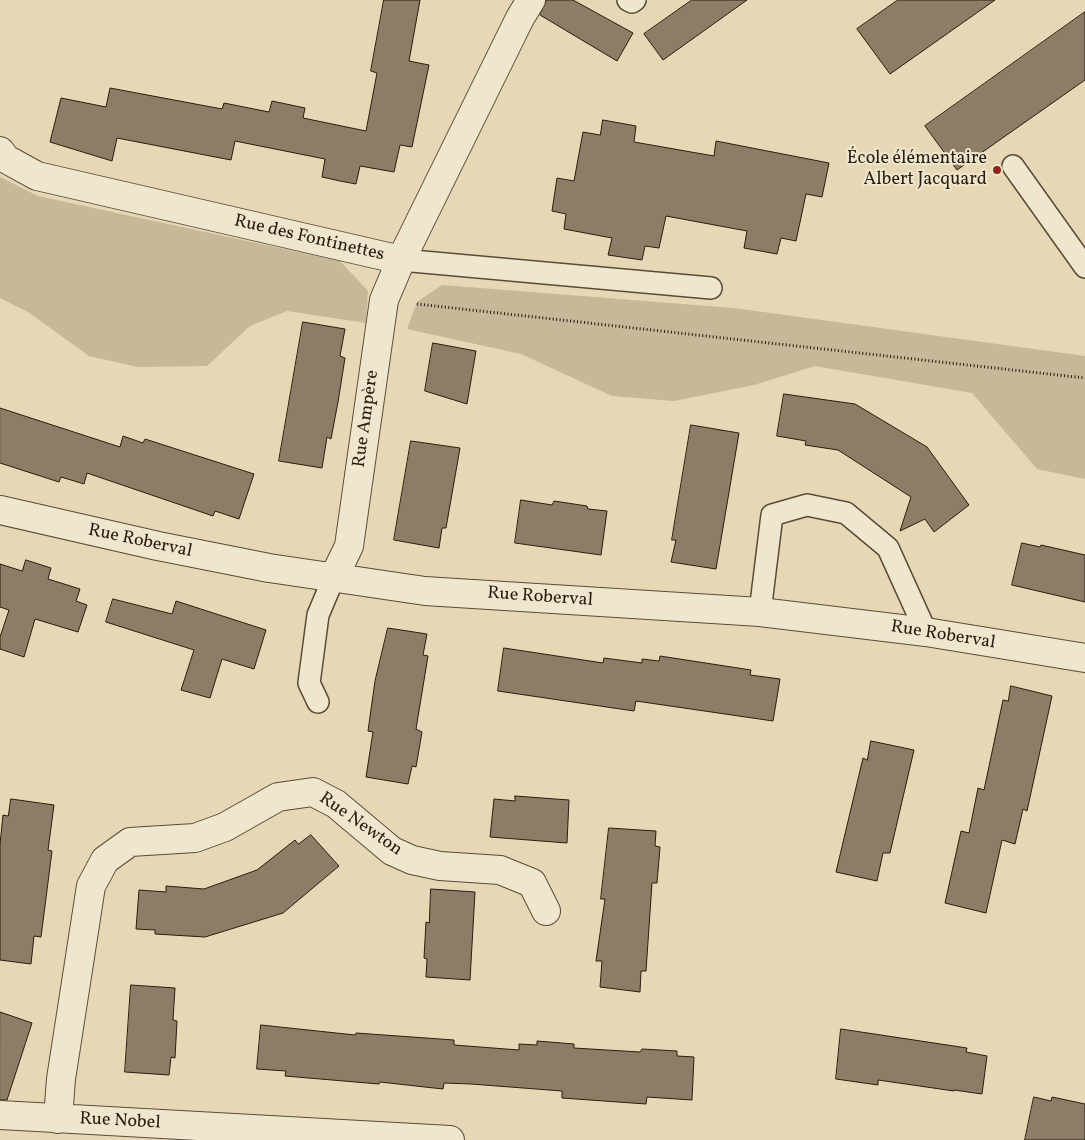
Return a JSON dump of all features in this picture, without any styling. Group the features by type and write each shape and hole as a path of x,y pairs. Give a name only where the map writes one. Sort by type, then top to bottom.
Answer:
{"street":[{"name":"Rue des Fontinettes","path":"0,151 6,159 37,176 401,260 520,18 531,0"},
{"name":"Rue Ampère","path":"334,577 349,546 384,300 401,260"},
{"name":"Rue Roberval","path":"0,510 158,546 269,568 425,591 760,612 926,632 1085,658"},
{"name":"Rue Newton","path":"58,1119 61,1079 92,886 105,860 130,842 195,838 225,827 278,796 313,792 336,804 392,851 412,860 440,866 500,870 532,882 546,911"},
{"name":"Rue Nobel","path":"0,1115 450,1140"}],"lane":[{"path":"628,0 632,2 636,0"},
{"path":"1013,166 1085,267"},
{"path":"401,260 711,288"},
{"path":"760,612 772,515 807,505 846,513 888,548 926,632"},
{"path":"318,702 309,683 316,624 334,577"}],"path":[{"path":"384,300 1085,378"}],"shaded area":[{"path":"0,177 38,196 340,261 368,291 366,323 287,311 250,326 207,366 138,367 89,356 28,312 0,298"},
{"path":"442,285 734,308 1085,356 1085,479 1037,469 972,393 815,366 754,385 674,401 612,396 521,354 407,329 417,302"}],"building":[{"path":"384,0 420,0 409,61 429,65 412,147 400,145 394,172 360,166 356,184 340,181 322,177 325,159 235,141 231,160 117,138 112,161 50,142 61,98 106,107 110,88 222,109 224,103 269,112 272,101 305,108 303,118 366,131 377,73 371,71"},
{"path":"547,0 573,0 633,33 617,61 540,15"},
{"path":"692,0 747,0 663,60 644,34"},
{"path":"898,0 995,0 890,74 857,29"},
{"path":"1085,12 1085,80 957,170 925,126"},
{"path":"603,120 636,126 634,142 714,156 716,141 829,163 822,197 806,194 796,241 781,238 777,254 744,248 747,231 666,216 659,248 645,246 642,260 608,255 612,238 564,229 566,214 552,211 557,178 574,181 583,132 600,135"},
{"path":"303,322 345,329 340,356 345,358 338,402 331,439 327,437 322,468 279,461"},
{"path":"433,343 476,351 467,404 425,391"},
{"path":"784,394 855,404 927,447 969,505 934,532 925,519 900,531 911,497 838,450 805,445 806,441 777,436"},
{"path":"0,408 120,447 123,436 143,443 145,439 254,474 239,519 215,511 213,516 87,473 84,484 61,477 59,482 0,463"},
{"path":"691,425 739,433 716,569 671,562 676,540 672,540"},
{"path":"411,441 460,448 446,528 442,528 439,548 394,540"},
{"path":"521,500 552,505 554,501 587,506 588,509 607,511 601,555 515,543"},
{"path":"1022,543 1040,547 1041,545 1085,555 1085,602 1012,585"},
{"path":"26,560 51,568 48,579 80,589 76,601 87,605 78,632 35,619 24,657 0,649 0,637 9,610 0,607 0,564 22,571"},
{"path":"113,599 172,614 176,601 266,630 254,669 222,659 210,698 181,690 194,650 106,622"},
{"path":"388,628 427,634 423,655 428,656 416,729 422,732 416,767 412,766 408,784 366,777 373,732 368,731 375,681"},
{"path":"504,648 603,663 604,658 642,663 642,659 659,661 660,656 751,670 750,675 780,679 773,721 636,701 634,711 498,691"},
{"path":"1011,686 1052,696 1027,811 1023,809 1015,844 1002,840 986,913 945,903 961,831 969,833 978,788 984,790 1003,700 1008,701"},
{"path":"871,741 914,750 890,853 883,853 877,881 836,872 863,758 867,760"},
{"path":"515,796 569,800 567,843 490,837 494,799 515,801"},
{"path":"11,799 54,805 48,850 52,851 41,937 34,936 31,964 0,960 0,844 3,815 8,816"},
{"path":"609,828 656,831 655,846 660,847 657,883 652,883 646,971 641,971 640,992 600,987 602,961 596,961 605,899 601,899"},
{"path":"311,835 339,866 283,913 205,937 155,934 155,930 136,929 139,890 166,892 166,886 204,889 257,870 295,840 298,844"},
{"path":"431,889 475,892 470,980 426,977 427,959 424,958 426,922 429,923"},
{"path":"131,985 175,988 173,1020 177,1021 175,1058 171,1057 169,1075 125,1072"},
{"path":"0,1012 32,1023 7,1100 0,1100"},
{"path":"261,1025 355,1035 356,1033 454,1040 454,1045 519,1050 519,1044 537,1045 537,1041 574,1044 574,1048 640,1052 642,1049 677,1051 677,1056 694,1057 692,1100 647,1097 646,1104 562,1098 562,1091 444,1083 443,1089 380,1082 379,1084 285,1076 286,1071 257,1069"},
{"path":"841,1029 967,1048 966,1052 987,1056 982,1094 878,1080 878,1085 836,1079"},
{"path":"1034,1097 1051,1101 1052,1097 1085,1104 1085,1140 1025,1140"}],"place":[{"name":"École élémentaire Albert Jacquard","path":"997,170"}]}
